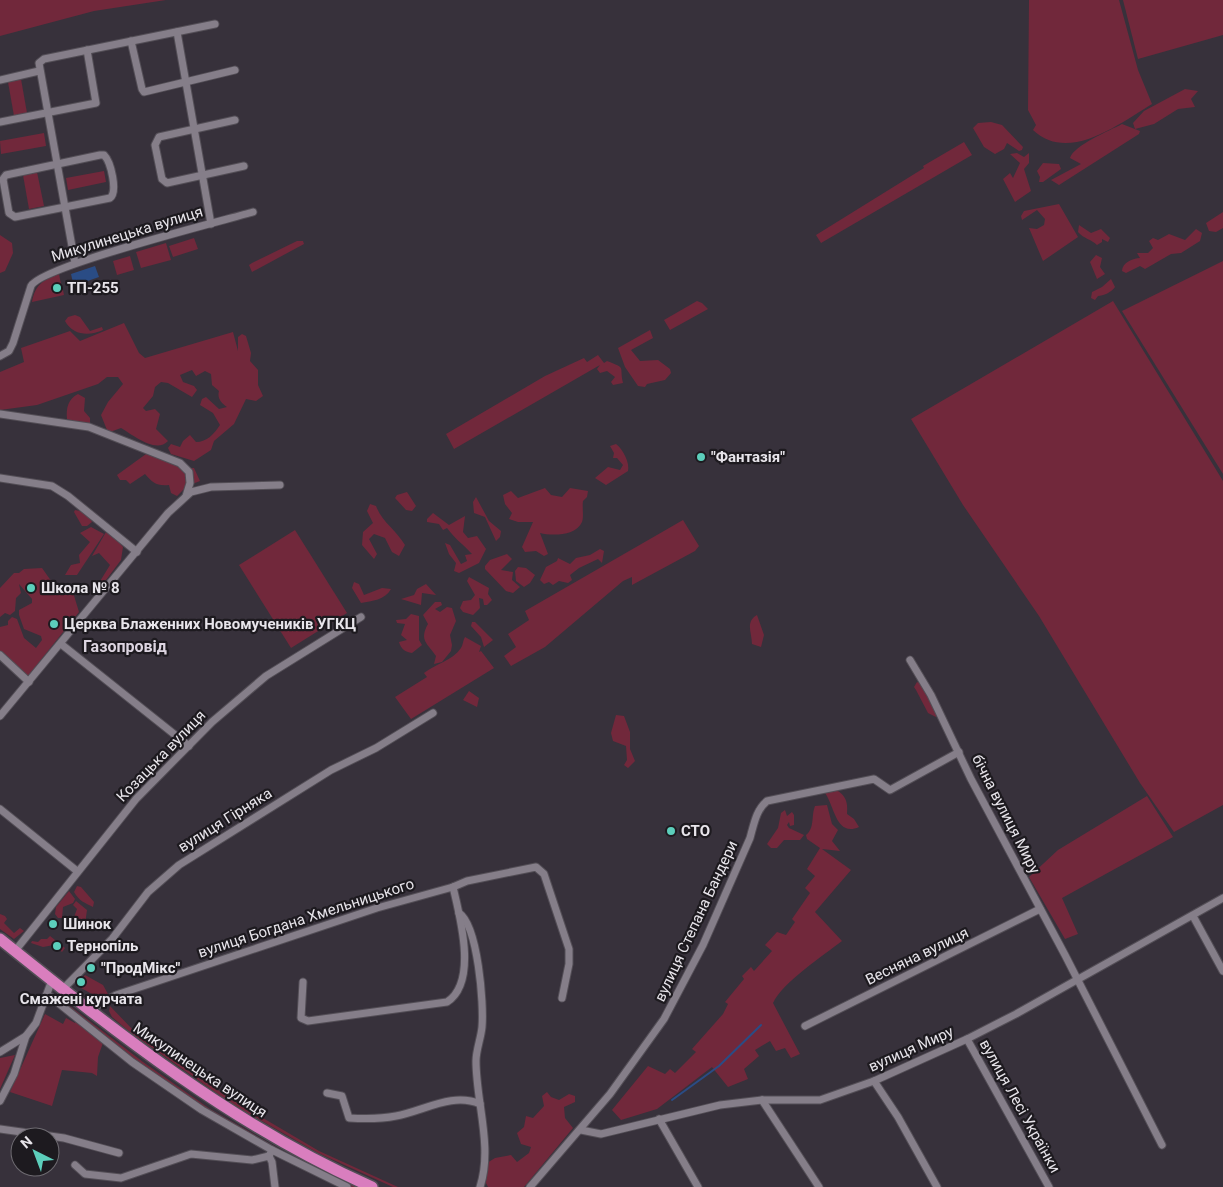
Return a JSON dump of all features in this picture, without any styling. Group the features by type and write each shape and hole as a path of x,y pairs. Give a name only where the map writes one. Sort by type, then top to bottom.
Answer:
{"highway":[{"name":"Микулинецька вулиця","path":"0,939 151,1057 226,1109 295,1149 372,1187"}],"street":[{"path":"75,263 39,63 44,59 215,24"},
{"path":"177,32 211,224"},
{"path":"131,41 143,91 187,83 236,70"},
{"path":"0,122 96,103 87,50"},
{"path":"0,80 39,71"},
{"path":"235,120 162,135 155,145 162,179 165,183 244,166"},
{"path":"104,155 108,160 114,191 110,198 65,208 12,216 3,179 6,174 104,155"},
{"name":"Микулинецька вулиця","path":"0,356 8,351 13,343 33,282 75,263 254,212"},
{"path":"0,414 89,427 180,463 189,472 190,483 186,496"},
{"path":"0,478 52,486 68,496 137,552"},
{"path":"0,716 168,513 186,496 191,492 211,487 280,485"},
{"name":"Козацька вулиця","path":"15,951 136,799 232,703 266,676 361,617"},
{"path":"61,644 189,746"},
{"path":"0,655 29,682"},
{"name":"бічна вулиця Миру","path":"910,660 1162,1145"},
{"name":"вулиця Гірняка","path":"63,989 112,939 148,892 178,865 331,770 376,748 433,713"},
{"name":"вулиця Степана Бандери","path":"530,1187 582,1130 636,1060 664,1019 703,945 762,806 773,800 874,779 890,790 958,752"},
{"path":"0,809 77,871"},
{"name":"вулиця Богдана Хмельницького","path":"90,1010 108,999 148,984 377,908 498,873 536,867 544,874 569,949 569,964 562,998"},
{"path":"303,982 301,1018 308,1021 447,1002 458,991 464,972 458,912 453,887"},
{"name":"вулиця Миру","path":"582,1130 597,1134 720,1105 762,1100 820,1100 874,1081 967,1039 1223,898"},
{"name":"Весняна вулиця","path":"805,1026 1040,909"},
{"path":"458,912 463,915 472,937 479,978 482,1025 476,1059 485,1167 480,1187"},
{"path":"1193,916 1223,970"},
{"path":"0,1101 14,1074 26,1036 36,1023 52,980"},
{"path":"47,994 132,1062 202,1110 271,1153 347,1187"},
{"path":"0,1052 26,1036"},
{"name":"вулиця Лесі Українки","path":"967,1039 1049,1187"},
{"path":"874,1081 898,1117 937,1187"},
{"path":"327,1093 342,1096 349,1118 364,1119 396,1116 462,1099 480,1104"},
{"path":"762,1100 819,1187"},
{"path":"659,1119 698,1187"},
{"path":"0,1129 64,1138 119,1153"},
{"path":"75,1165 85,1174 121,1178 191,1154 252,1160 271,1153"},
{"path":"271,1153 275,1187"}],"shaded area":[{"path":"0,0 166,0 94,11 0,36"},
{"path":"1029,0 1119,0 1138,70 1152,104 1110,130 1078,142 1062,143 1047,139 1033,130 1036,125 1028,110"},
{"path":"1123,0 1223,0 1223,35 1138,59"},
{"path":"21,79 27,113 14,116 8,82"},
{"path":"1185,89 1198,91 1191,99 1195,107 1178,109 1154,124 1135,129 1133,123 1144,111"},
{"path":"991,122 1002,125 1023,147 1022,150 1019,151 1007,143 1004,149 995,154 984,147 973,128 978,123"},
{"path":"1122,124 1140,131 1139,134 1059,185 1051,180 1081,164 1070,158 1078,148"},
{"path":"44,133 46,146 1,154 0,141"},
{"path":"964,142 972,155 821,243 816,235"},
{"path":"1017,153 1024,157 1029,153 1029,163 1024,169 1031,191 1015,202 1003,179 1010,173 1013,178 1020,163 1010,154"},
{"path":"1043,163 1059,164 1061,169 1043,182 1039,182 1040,177 1037,171"},
{"path":"104,171 106,182 68,190 66,178"},
{"path":"37,172 44,206 29,209 23,175"},
{"path":"1059,204 1078,237 1043,261 1029,228 1037,229 1044,225 1045,219 1037,210 1022,220 1021,216 1024,211"},
{"path":"1223,212 1223,228 1216,232 1209,231 1206,223"},
{"path":"1079,225 1091,233 1101,229 1110,238 1108,242 1102,239 1102,242 1097,245 1078,232"},
{"path":"1196,229 1202,233 1200,241 1181,253 1171,254 1145,269 1140,266 1126,273 1122,271 1122,268 1128,262 1140,258 1137,253 1148,253 1153,248 1149,241 1153,238 1158,240 1169,234 1185,240"},
{"path":"0,235 12,243 13,253 5,271 0,273"},
{"path":"194,238 198,249 173,257 169,246"},
{"path":"297,241 303,241 304,244 252,272 249,265"},
{"path":"166,243 171,260 141,268 136,252"},
{"path":"1096,255 1102,258 1100,267 1105,274 1097,279 1090,262"},
{"path":"130,256 134,270 117,275 113,261"},
{"path":"1223,261 1223,474 1122,311"},
{"path":"59,274 61,284 52,286 53,292 63,290 64,295 32,302 38,287 49,278"},
{"path":"1111,279 1115,287 1114,289 1098,296 1095,300 1091,298 1092,292 1102,287"},
{"path":"697,301 708,309 670,330 664,320"},
{"path":"1113,301 1223,481 1223,805 1174,832 1140,783 1039,616 963,505 911,419"},
{"path":"75,315 80,317 90,331 102,327 103,330 87,334 72,330 65,321 68,317"},
{"path":"124,323 139,353 145,358 233,332 238,351 238,337 242,334 246,336 251,353 250,361 258,370 258,385 263,396 256,401 246,399 234,424 214,441 211,450 194,461 171,454 168,448 171,444 180,447 183,441 190,435 196,442 204,441 220,425 213,413 200,405 202,399 206,397 219,409 227,407 220,400 219,391 212,385 211,374 205,371 196,376 192,370 180,375 183,382 194,386 197,390 192,397 168,383 161,382 155,387 153,396 143,408 146,411 155,409 160,414 156,429 168,441 163,444 157,445 144,442 121,428 110,432 107,430 101,415 108,402 123,384 118,377 107,377 98,384 37,405 0,410 0,372 24,362 21,348 70,331 80,341"},
{"path":"650,330 653,338 631,350 640,361 658,360 670,369 671,373 665,380 647,384 645,387 638,386 625,367 618,348"},
{"path":"598,355 604,363 607,361 621,368 623,383 613,385 611,382 615,377 607,371 600,373 597,369 600,365 454,449 446,434 545,376 584,358 587,362"},
{"path":"78,394 85,398 84,411 90,418 90,426 67,419 68,404"},
{"path":"616,444 625,456 628,471 606,485 595,478 608,467 620,470 623,465 617,458 613,458 614,453 610,446"},
{"path":"146,454 180,467 194,468 200,481 187,486 177,496 171,493 169,485 155,483 145,474 130,484 126,480 120,480 117,475"},
{"path":"545,488 551,495 562,497 570,488 588,491 587,497 583,501 583,520 579,527 563,534 551,535 540,533 548,554 544,556 536,551 525,552 522,547 533,522 518,522 509,519 512,513 505,504 503,495 511,491 518,498"},
{"path":"407,492 416,506 412,511 406,510 395,498 397,495"},
{"path":"476,497 489,521 501,531 500,537 496,541 485,517 474,513 473,502"},
{"path":"370,504 376,506 382,517 405,545 399,556 392,552 385,538 374,534 369,539 377,554 374,559 362,545 363,532 373,523 367,511"},
{"path":"75,510 88,513 92,522 87,526 82,526 74,512"},
{"path":"433,513 449,525 465,516 463,532 468,538 477,536 486,549 479,563 459,573 454,571 456,563 449,554 445,543 450,545 461,564 467,561 465,555 472,554 447,528 443,530 439,524 427,522 427,519"},
{"path":"683,520 699,546 695,551 632,585 632,577 623,581 545,647 511,666 504,656 516,647 508,634 529,620 525,611"},
{"path":"91,527 104,534 77,575 65,575 71,565 80,563 79,555 90,542 80,533"},
{"path":"295,530 347,613 291,648 239,565"},
{"path":"106,532 110,532 123,547 121,560 106,580 94,591 110,565 99,553 92,556"},
{"path":"600,549 604,551 602,563 598,559 579,568 570,575 572,580 568,583 559,581 553,585 549,582 544,584 540,580 546,567 557,561 558,558 570,564 576,558 590,555"},
{"path":"507,554 512,559 501,570 513,572 512,580 520,587 513,593 506,591 485,569 490,560"},
{"path":"518,567 526,568 535,575 530,583 524,587 516,581 515,571"},
{"name":"Школа № 8","path":"42,568 54,585 66,592 72,589 79,612 28,676 0,659 0,627 8,625 8,621 12,617 17,619 24,638 36,648 42,640 41,636 24,629 19,615 19,610 32,603 32,599 19,584 21,593 16,598 15,611 10,615 5,613 0,617 0,588 14,573 19,573 24,569"},
{"path":"469,577 489,588 488,594 492,600 487,605 484,605 483,599 479,598 480,608 473,615 463,612 460,608 463,601 471,600 475,595 467,581"},
{"path":"354,582 359,584 364,595 382,588 391,589 382,598 361,603 352,588"},
{"path":"426,584 436,595 422,593 421,605 401,599 414,595 417,589"},
{"path":"435,602 441,602 442,605 435,609 440,612 447,607 452,608 456,621 450,635 451,651 442,662 434,664 436,656 424,638 425,629 428,624 423,615"},
{"path":"411,614 419,616 419,640 422,645 412,653 404,650 399,642 407,640 401,635 405,624 397,623 396,620 406,619"},
{"path":"757,615 764,635 761,647 752,644 750,631 751,621"},
{"path":"472,622 475,622 493,640 484,647 481,637 471,626"},
{"path":"465,637 481,646 479,652 481,651 494,668 411,719 395,697 427,677 424,673 457,652 462,647"},
{"path":"917,682 922,684 936,712 936,717 928,713 914,687"},
{"path":"469,691 479,698 477,707 463,700"},
{"path":"616,715 624,716 630,732 630,749 635,761 628,768 624,765 627,760 626,746 613,741 611,733"},
{"path":"825,785 843,795 847,803 847,814 854,819 859,827 845,828 840,823 824,792"},
{"path":"1147,796 1173,837 1062,898 1078,934 1065,939 1029,877 1058,850"},
{"path":"827,805 832,824 838,830 832,841 840,851 822,849 851,870 815,912 842,941 794,978 773,1003 800,1054 791,1058 785,1048 776,1051 770,1041 755,1050 759,1056 744,1069 748,1079 728,1087 712,1067 657,1109 621,1120 612,1110 648,1066 665,1074 670,1069 675,1073 696,1052 692,1049 723,1014 728,1004 725,1002 744,979 742,976 751,967 754,971 772,951 765,945 777,932 786,935 795,922 792,919 810,893 805,888 815,876 807,869 820,848 807,839 806,835 811,829 815,806"},
{"path":"785,810 787,816 792,812 794,815 794,825 790,826 789,822 787,825 789,828 804,835 800,840 784,840 777,848 771,848 767,844 778,828 781,813"},
{"path":"77,886 81,887 94,902 93,907 78,898 74,892"},
{"path":"69,891 75,899 73,903 63,907 62,918 58,918 55,914 56,907"},
{"path":"76,901 87,910 85,924 78,928 71,925 77,909 73,905"},
{"path":"0,914 5,916 7,919 4,923 14,933 20,928 24,931 14,939 0,929"},
{"path":"50,936 65,948 62,952 54,945 43,947 31,943 32,941 38,942 41,939 47,939"},
{"path":"85,975 103,985 108,994 94,995 81,988 85,983 82,979"},
{"path":"58,997 143,1062 210,1109 293,1157 356,1187 351,1187 286,1155 192,1100 162,1080 74,1013"},
{"path":"110,1006 133,1030 156,1048 234,1101 319,1151 398,1187 393,1187 318,1153 232,1104 131,1033 112,1017 109,1011"},
{"path":"45,1014 63,1024 66,1018 75,1023 76,1020 104,1040 98,1057 97,1076 92,1073 62,1070 52,1106 10,1092"},
{"path":"15,1055 0,1089 0,1058"},
{"path":"547,1092 551,1097 559,1100 569,1094 575,1096 575,1102 564,1107 565,1118 573,1128 524,1187 488,1187 486,1183 487,1163 495,1158 511,1155 517,1162 529,1153 531,1147 521,1144 517,1133 524,1127 526,1116 533,1118 544,1106 542,1096"}],"water":[{"path":"95,266 99,277 79,284 73,283 71,274"}],"waterway":[{"path":"672,1100 719,1066 761,1025"}],"place":[{"name":"ТП-255","path":"57,288"},
{"name":"\"Фантазія\"","path":"701,457"},
{"name":"Школа № 8","path":"31,588"},
{"name":"Церква Блаженних Новомучеників УГКЦ","path":"54,624"},
{"name":"СТО","path":"671,831"},
{"name":"Шинок","path":"53,924"},
{"name":"Тернопіль","path":"57,946"},
{"name":"\"ПродМікс\"","path":"91,968"},
{"name":"Смажені курчата","path":"81,982"}],"district":[{"name":"Газопровід","path":"125,646"}]}
